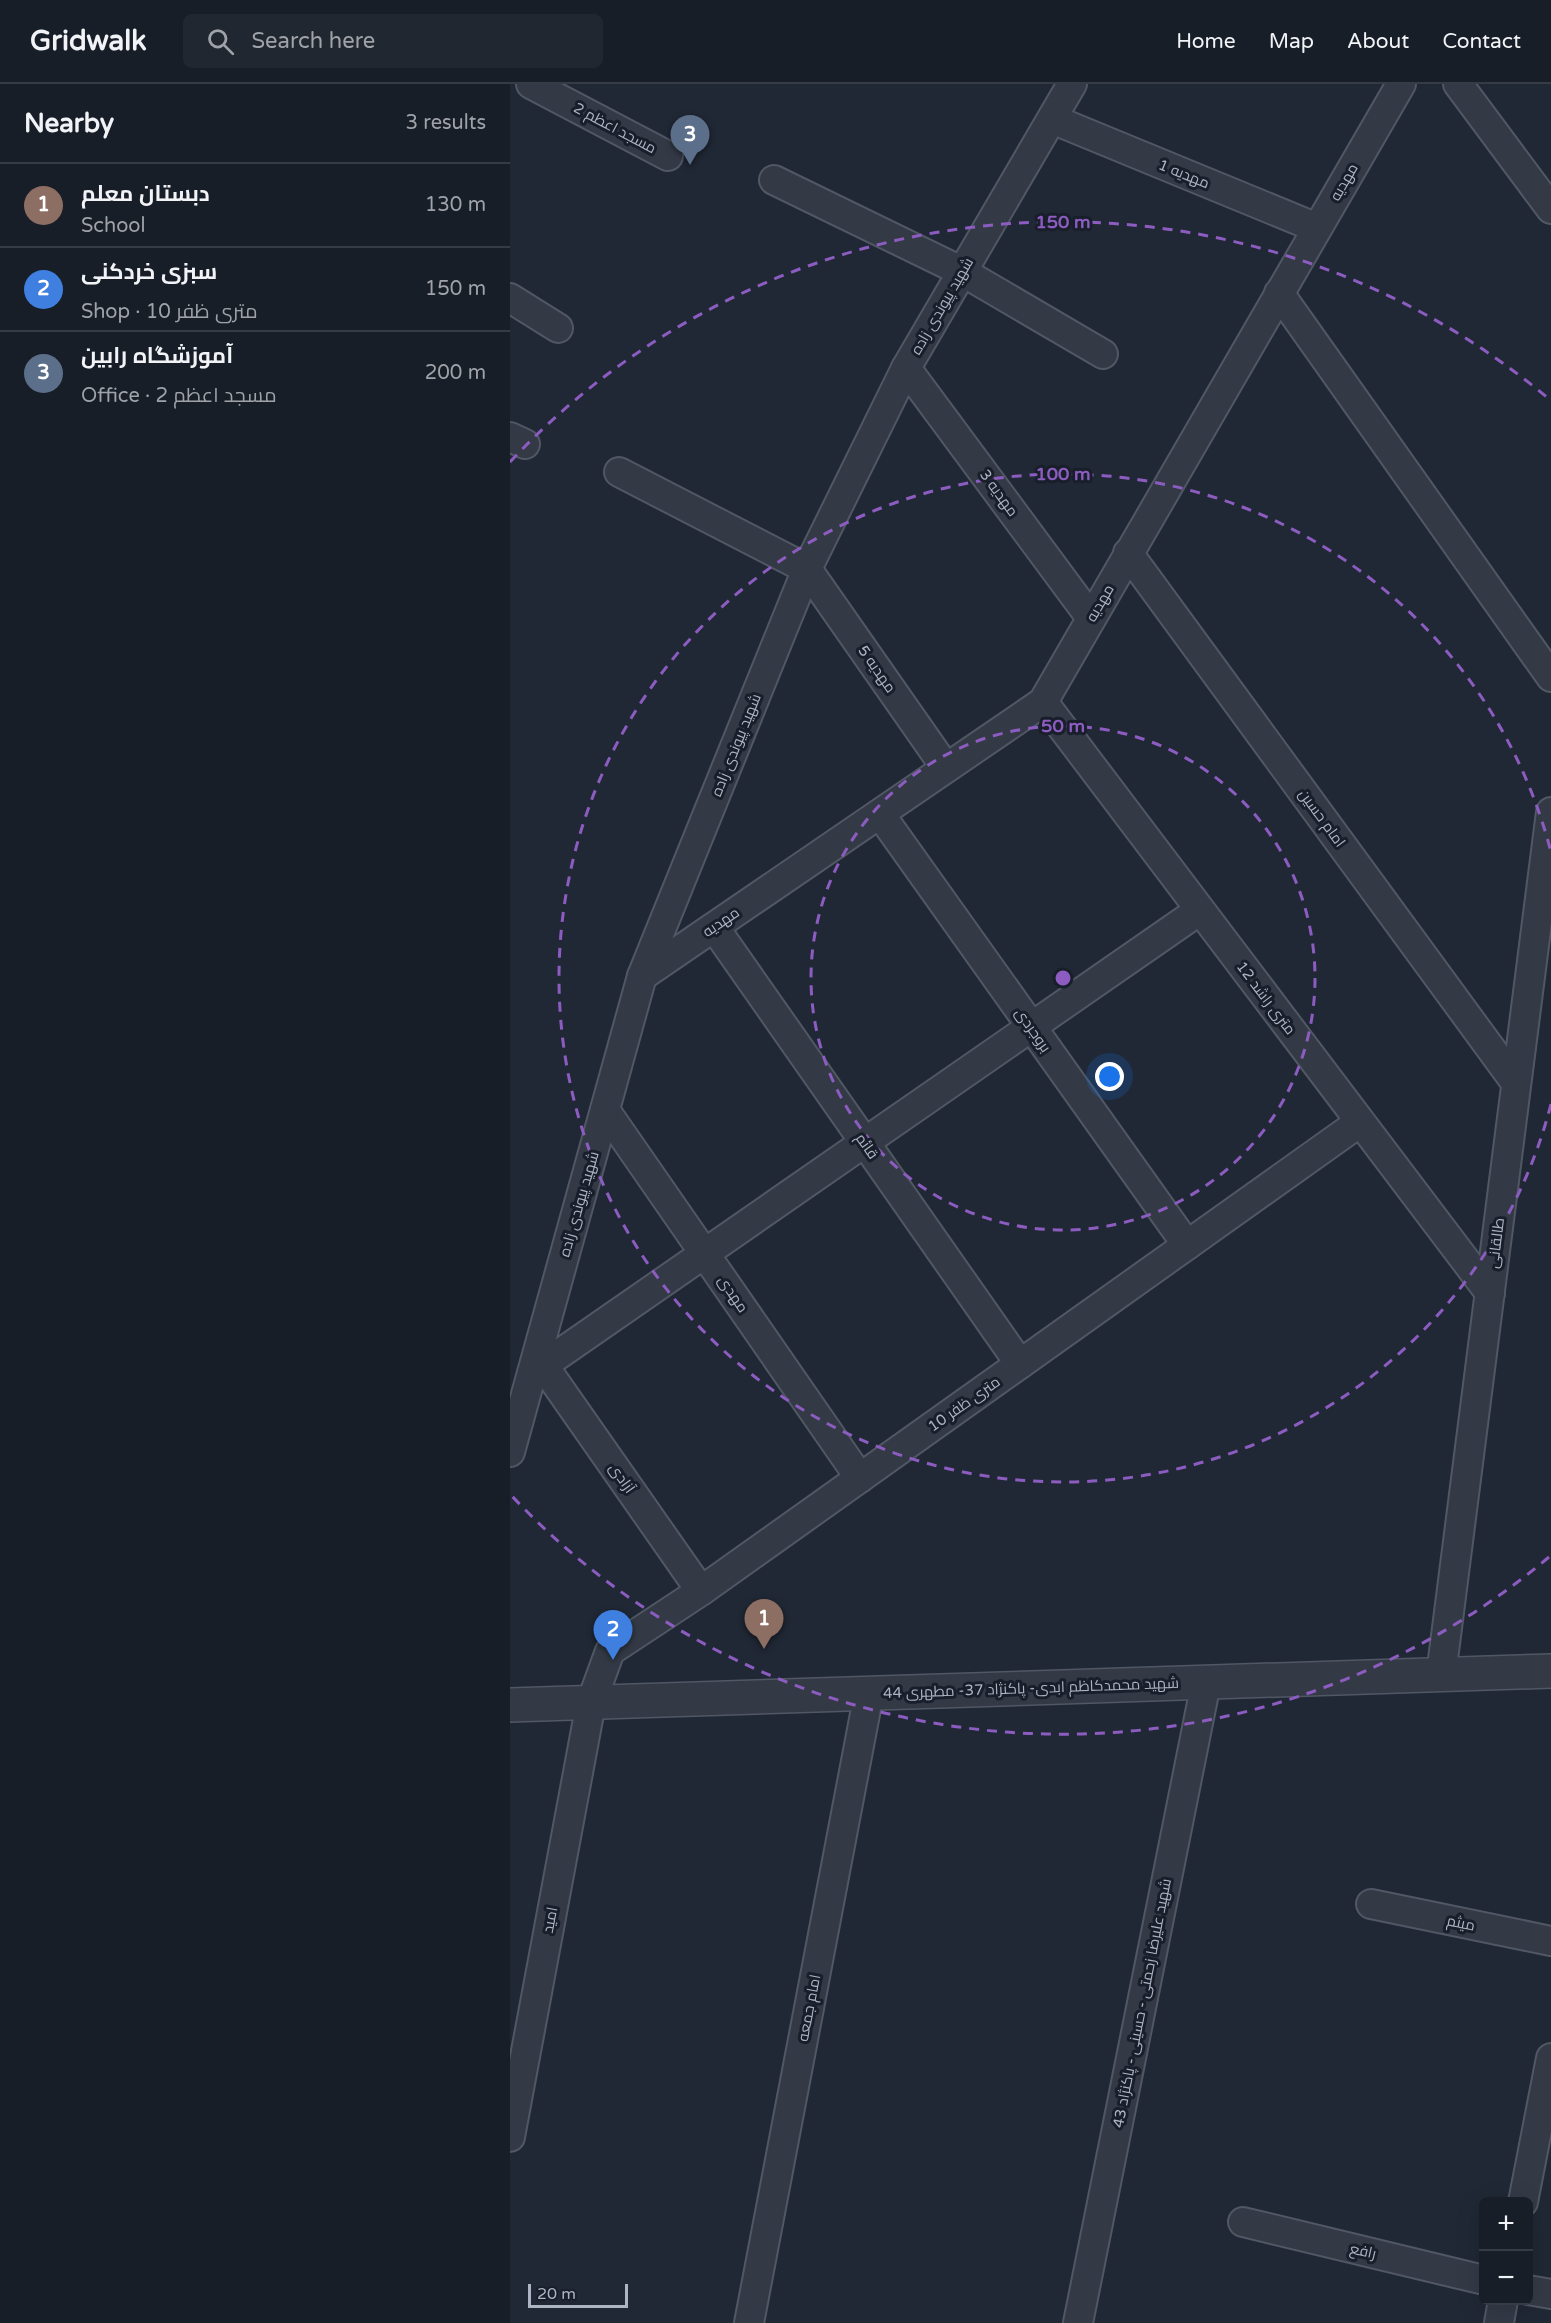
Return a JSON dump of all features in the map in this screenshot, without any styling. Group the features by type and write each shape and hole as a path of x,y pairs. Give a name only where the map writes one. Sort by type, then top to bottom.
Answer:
{"street":[{"name":"مسجد اعظم 2","path":"531,84 668,156"},
{"name":"شهید پیوندی زاده","path":"510,1449 537,1369 642,976 807,569 906,368 1072,84"},
{"name":"مهدیه","path":"642,976 1043,702 1401,84"},
{"path":"1458,84 1551,209"},
{"name":"مهدیه 1","path":"1052,119 1317,228"},
{"path":"774,180 961,271 1102,354"},
{"path":"1279,293 1551,677"},
{"path":"510,298 558,328"},
{"name":"مهدیه 3","path":"906,368 1091,618"},
{"path":"619,472 807,569"},
{"name":"امام حسین","path":"1128,553 1516,1083"},
{"name":"مهدیه 5","path":"807,569 946,768"},
{"name":"12 متری راشد","path":"1043,702 1490,1293"},
{"name":"طالقانی","path":"1441,1675 1551,812"},
{"name":"بروجردی","path":"880,814 1187,1245"},
{"path":"537,1369 1200,909"},
{"name":"قائم","path":"714,927 1020,1364"},
{"name":"مهدی","path":"606,1110 860,1478"},
{"name":"10 متری ظفر","path":"591,1703 610,1652 701,1591 1360,1122"},
{"name":"آزادی","path":"537,1369 701,1591"},
{"name":"شهید محمدکاظم ابدی- پاکنژاد 37- مطهری 44","path":"510,1705 1551,1671"},
{"name":"شهید علیرضا زحمتی - حسینی - پاکنژاد 43","path":"1078,2323 1206,1683"},
{"name":"امام جمعه","path":"749,2323 869,1694"},
{"name":"امید","path":"510,2137 591,1703"},
{"name":"میثم","path":"1371,1904 1551,1941"},
{"path":"1524,2197 1551,2058"},
{"name":"رافع","path":"1243,2222 1479,2279"},
{"path":"1533,2291 1551,2294"},
{"path":"1499,2323 1502,2305"}],"place":[{"name":"آموزشگاه رابین","path":"690,165"},
{"name":"دبستان معلم","path":"764,1649"},
{"name":"سبزی خردکنی","path":"613,1660"}]}
